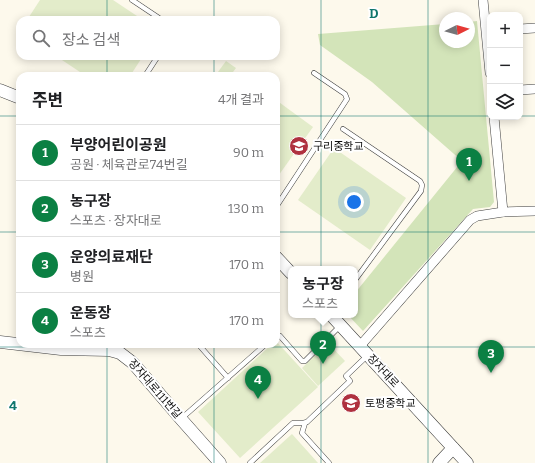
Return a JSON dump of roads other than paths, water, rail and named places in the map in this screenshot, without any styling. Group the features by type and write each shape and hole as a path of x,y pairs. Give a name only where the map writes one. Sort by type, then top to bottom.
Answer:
{"street":[{"path":"483,0 487,25"},
{"path":"523,29 535,28"},
{"path":"523,90 535,89"},
{"path":"0,90 16,96"},
{"path":"494,120 503,212"},
{"path":"360,346 470,220 477,216 503,212 535,210"},
{"path":"280,261 288,270"},
{"name":"장자대로","path":"334,318 467,463"},
{"name":"장자대로111번길","path":"0,342 16,344"},
{"name":"장자대로111번길","path":"52,348 109,350 120,353 132,363 220,463"},
{"path":"439,463 453,448"}],"lane":[{"path":"132,0 156,16"},
{"path":"148,72 155,60"},
{"path":"280,201 347,99 345,94 314,73"},
{"path":"343,129 420,181 422,187 421,191 358,276"},
{"path":"280,336 302,361 305,361 341,326"},
{"path":"202,348 228,378"},
{"path":"181,419 262,348"},
{"path":"329,463 302,433 305,423 350,381 346,375 368,355"},
{"path":"250,463 293,423 305,423"}],"place":[{"name":"구리중학교","path":"299,146"},
{"name":"부양어린이공원","path":"469,181"},
{"name":"농구장","path":"323,364"},
{"name":"운양의료재단","path":"491,373"},
{"name":"운동장","path":"258,399"},
{"name":"토평중학교","path":"351,403"}]}
